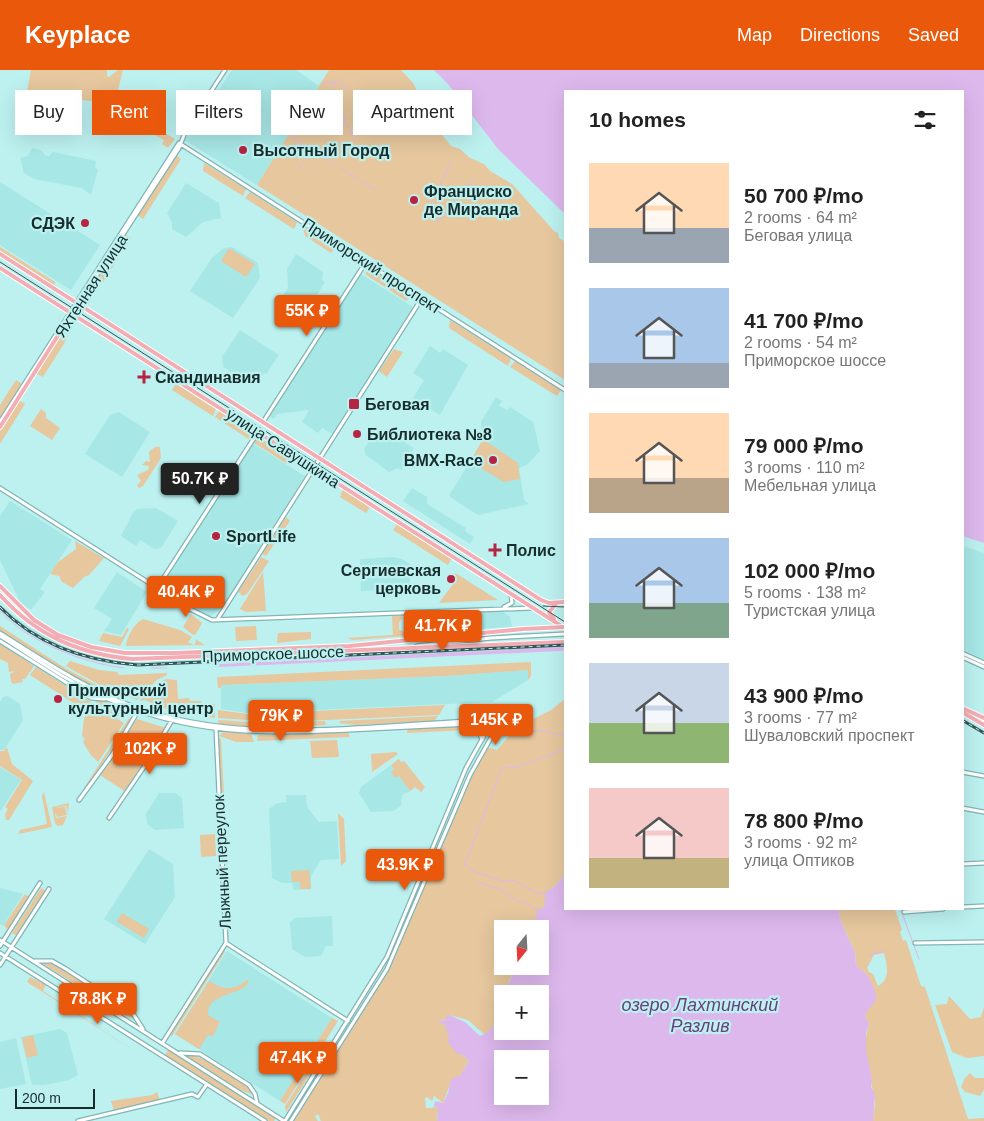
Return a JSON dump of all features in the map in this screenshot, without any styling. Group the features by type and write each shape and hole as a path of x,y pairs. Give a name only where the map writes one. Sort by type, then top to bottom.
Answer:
{"main road":[{"name":"улица Савушкина","path":"0,254 541,600 564,602"},
{"name":"улица Савушкина","path":"0,268 564,627"},
{"name":"Яхтенная улица","path":"0,427 77,304"},
{"name":"Приморское шоссе","path":"0,586 34,620 58,635 91,647 125,653 175,653 349,646 523,629 564,627"},
{"name":"Приморское шоссе","path":"0,594 27,621 47,635 83,651 116,657 152,659 564,642"},
{"path":"558,603 551,607 549,614 564,627"},
{"path":"964,709 984,718"},
{"path":"964,713 984,725"}],"street":[{"name":"Яхтенная улица","path":"77,304 225,70"},
{"name":"Приморский проспект","path":"179,143 564,389"},
{"path":"263,422 366,262"},
{"path":"216,620 422,298"},
{"name":"Яхтенная улица","path":"0,422 71,313"},
{"path":"157,588 258,432"},
{"path":"0,488 202,616 216,620 533,608"},
{"path":"499,608 512,603 511,594"},
{"path":"0,634 67,679 106,699 172,720 216,728 275,733 470,724 479,731 482,740"},
{"path":"0,634 78,681 139,710"},
{"path":"394,649 491,638 564,634"},
{"path":"0,641 91,698 106,699"},
{"path":"964,656 984,665"},
{"path":"79,800 112,755 139,710"},
{"path":"109,818 172,720"},
{"path":"216,728 275,730 469,722 490,725"},
{"path":"291,1121 387,969 470,775 493,732 490,725"},
{"path":"1,941 179,1052 285,1121 390,951 466,768 490,725"},
{"name":"Лыжный переулок","path":"216,728 226,943 348,1021"},
{"path":"964,772 984,776"},
{"path":"964,808 984,812"},
{"path":"964,864 984,863"},
{"path":"0,946 1,941 40,883"},
{"path":"0,965 49,888"},
{"path":"964,907 984,906"},
{"path":"904,912 930,910"},
{"path":"915,943 984,942"},
{"path":"163,1042 226,943"},
{"path":"0,953 265,1121"},
{"path":"34,961 52,961 66,969 132,1012 143,1030"},
{"path":"179,1052 200,1054 249,1086 255,1094 257,1104"},
{"path":"78,1121 192,1094 198,1097 207,1084"}],"shaded area":[{"path":"31,70 107,70 107,76 109,77 118,70 123,70 118,90 92,90 92,101 82,100 82,90 27,90"},
{"path":"232,70 296,70 319,86 316,90 271,90 271,135 288,135 257,185 184,140 187,135 261,135 261,90 216,90"},
{"path":"329,70 401,70 417,90 353,90 353,135 442,135 451,146 460,149 470,158 484,164 490,171 512,184 554,231 558,233 559,238 564,241 564,379 257,185 288,135 343,135 343,90 316,90"},
{"path":"166,134 175,139 168,148 162,144 164,140 155,135"},
{"path":"32,148 41,150 45,155 49,156 53,152 96,161 95,167 98,170 91,195 82,188 34,179 24,173 20,158 28,156"},
{"path":"176,155 181,159 143,219 137,215"},
{"path":"204,163 246,189 243,196 203,171"},
{"path":"0,182 100,245 71,290 0,245"},
{"path":"186,183 219,203 221,218 203,222 186,237 172,229 172,222 167,213"},
{"path":"250,192 297,222 294,229 245,198"},
{"path":"303,226 334,249 331,253 305,236"},
{"path":"125,234 131,238 102,284 96,280"},
{"path":"0,247 55,282 54,286 0,252"},
{"path":"232,247 258,263 260,278 233,318 190,291 212,258 224,248"},
{"path":"229,248 255,264 246,277 221,261"},
{"path":"296,254 323,272 322,279 325,282 312,303 293,306 281,299 288,288 287,269"},
{"path":"369,268 412,295 406,301 365,274"},
{"path":"361,274 413,307 332,434 322,428 318,433 302,422 309,410 277,414 274,419 269,416"},
{"path":"450,320 511,358 508,366 449,328"},
{"path":"240,330 279,355 266,374 264,373 258,381 248,383 223,367 222,357"},
{"path":"58,338 67,339 43,377 36,373"},
{"path":"430,346 440,353 443,349 468,365 440,415 413,398 424,380 413,373"},
{"path":"394,349 403,352 387,377 379,371"},
{"path":"515,361 561,390 557,396 510,367"},
{"path":"16,380 22,384 0,419 0,405"},
{"path":"176,383 216,409 213,416 172,390"},
{"path":"496,397 502,401 499,406 508,410 510,407 533,422 540,451 527,465 519,468 524,500 529,504 478,515 450,497 450,494 466,468 470,466 482,440 481,422"},
{"path":"19,400 25,404 0,444 0,430"},
{"path":"41,409 46,413 46,418 60,428 52,440 30,426"},
{"path":"219,411 252,431 253,434 250,440 215,417"},
{"path":"119,412 150,432 122,477 85,454 110,415"},
{"path":"377,429 388,432 414,448 401,470 398,468 389,472 366,455 364,449"},
{"path":"257,437 296,459 294,463 287,464 253,442"},
{"name":"BMX-Race","path":"483,439 518,463 520,479 504,482 470,462"},
{"path":"252,443 305,476 222,608 211,616 206,615 161,587"},
{"path":"155,447 160,447 161,458 143,486 139,488 137,485 141,481 137,475 148,470 149,466 142,465 146,461 150,462 149,452"},
{"path":"412,488 427,497 427,504 466,528 465,531 474,537 470,544 403,501"},
{"path":"343,489 370,507 366,513 340,497"},
{"path":"10,501 72,540 40,589 45,592 31,610 20,602 0,560 0,516"},
{"path":"156,508 178,521 161,548 154,549 140,540 136,546 121,536 137,509"},
{"path":"286,517 290,521 266,556 262,554"},
{"path":"397,524 452,558 448,565 393,530"},
{"path":"75,541 104,558 89,575 84,577 73,588 62,582 59,576 50,574 58,562 76,549"},
{"path":"964,546 984,553 984,660 964,650"},
{"path":"261,557 269,561 247,594 243,596 238,592"},
{"path":"393,557 402,559 410,564 410,582 407,589 361,591 360,559"},
{"path":"117,572 147,592 121,635 104,631 112,619 94,608"},
{"path":"263,572 266,611 246,612 240,609"},
{"path":"455,573 498,600 439,603 456,580"},
{"path":"0,605 25,625 67,648 101,658 137,662 564,644 564,648 220,663 220,667 214,667 213,664 130,666 104,663 58,649 19,625 0,610"},
{"path":"502,611 510,617 512,627 463,630 462,622 447,622 447,613"},
{"path":"191,614 202,623 196,634 193,635 183,627"},
{"path":"401,615 403,618 399,622 399,630 406,632 405,636 353,640 347,638 393,635 392,616"},
{"path":"143,619 180,630 192,637 188,642 194,645 195,639 205,645 126,646 132,631"},
{"path":"0,626 65,668 115,695 86,685 56,668 0,630"},
{"path":"256,626 257,640 236,641 235,627"},
{"path":"127,628 129,629 120,646 99,641 103,633 122,637"},
{"path":"311,632 311,639 277,643 278,633"},
{"path":"0,644 34,666 25,679 22,679 23,682 13,684 11,682 10,674 15,671 9,672 8,663 0,659"},
{"path":"70,661 99,670 117,672 119,675 167,673 167,675 157,680 137,700 96,683 66,666"},
{"path":"531,662 531,676 528,680 528,670 447,676 221,685 221,688 218,688 217,677"},
{"path":"36,667 91,702 87,708 83,709 30,675"},
{"path":"528,670 528,680 492,702 248,713 221,709 221,685 447,676"},
{"path":"166,679 177,680 178,699 189,698 190,701 215,704 215,718 162,708 145,700 139,701"},
{"path":"8,696 20,704 23,720 4,750 0,750 0,702 3,697"},
{"path":"564,700 564,876 550,891 536,920 494,920 494,975 512,975 508,985 494,985 494,1025 492,1029 485,1035 468,1020 449,1015 446,1020 439,1021 445,1025 456,1052 463,1055 469,1061 460,1076 451,1082 443,1103 434,1096 432,1101 427,1097 425,1098 426,1108 433,1108 434,1106 438,1108 437,1121 321,1121 318,1114 315,1116 318,1121 294,1121 388,971 473,774 487,747 497,750 516,728 551,710"},
{"path":"95,701 107,701 130,710 115,716"},
{"path":"93,703 124,723 98,762 90,754 83,742 85,739 82,736 84,718"},
{"path":"445,705 439,715 280,722 218,718 218,710 248,714"},
{"path":"438,716 434,721 356,725 339,723 340,721"},
{"path":"129,718 133,718 85,789 84,788"},
{"path":"137,719 166,728 126,792 100,775"},
{"path":"218,720 263,723 325,721 326,725 280,728 219,725"},
{"path":"469,726 469,730 407,733 408,729"},
{"path":"223,732 251,734 254,742 236,742 219,736"},
{"path":"348,732 350,737 257,741 258,735"},
{"path":"169,733 187,738 182,756 158,750"},
{"path":"218,738 221,739 225,814 222,813"},
{"path":"337,740 339,757 312,758 310,741"},
{"path":"7,747 12,764 33,781 9,820 6,820 5,814 8,809 5,807 22,780 0,766 0,751 4,751"},
{"path":"396,752 398,754 372,772 371,754"},
{"path":"399,759 401,762 404,761 425,787 421,792 415,787 410,791 399,776 395,778 391,772 394,769 391,765"},
{"path":"391,765 410,791 402,795 401,806 393,811 371,812 359,793 361,787"},
{"path":"0,767 21,780 0,812"},
{"path":"44,792 52,827 18,834 20,830 47,824 42,796"},
{"path":"159,793 175,793 182,798 184,828 155,830 147,824 146,814"},
{"path":"286,795 306,795 307,807 319,822 337,821 339,859 321,860 311,876 311,889 293,890 292,883 282,883 272,878 269,809 277,803 286,802"},
{"path":"69,803 68,813 66,806 54,808 65,807 67,815 57,817 55,812 56,818 67,816 63,825 58,826 55,823 52,807"},
{"path":"338,813 344,819 346,861 341,866"},
{"path":"215,834 216,856 201,857 200,835"},
{"path":"149,849 173,864 175,897 145,944 104,919"},
{"path":"309,870 311,889 300,889 300,882 292,882 291,871"},
{"path":"0,888 23,894 3,926 0,924"},
{"path":"41,888 46,891 17,936 12,933"},
{"path":"25,894 29,897 8,930 4,925"},
{"path":"838,910 895,910 902,930 900,932 903,941 906,940 921,986 925,987 968,1119 984,1118 984,1121 873,1121 875,1102 866,1053 869,1025 865,1014 873,1002 868,976 856,965 855,953 841,922","holes":["884,953 887,967 885,980 878,986 873,974 867,968 874,955"]},
{"path":"122,913 149,929 144,938 117,922"},
{"path":"332,916 333,946 326,946 321,956 305,957 292,949 290,922 295,918"},
{"path":"224,950 225,952 172,1036 169,1036"},
{"path":"227,951 332,1018 280,1101 175,1034"},
{"path":"47,962 56,964 132,1013 137,1022 43,964"},
{"path":"30,977 46,985 43,991 139,1054 27,982"},
{"path":"247,980 249,982 245,987 213,1002 209,1008 208,1015 220,1022 213,1036 208,1035 199,1049 175,1034 209,981 224,988 233,988"},
{"path":"949,996 970,1019 981,1017 984,1007 984,1056 967,1058 952,1052 935,1005 947,1004"},
{"path":"332,1018 338,1021 285,1104 280,1101"},
{"path":"60,1029 67,1033 78,1075 69,1080 44,1085 32,1085 21,1037"},
{"path":"33,1035 38,1055 27,1058 22,1038"},
{"path":"16,1038 26,1084 0,1089 0,1042"},
{"path":"324,1045 326,1047 323,1054 286,1112 285,1106"},
{"path":"168,1050 276,1118 274,1121 269,1121 165,1055"},
{"path":"188,1054 204,1059 224,1070 243,1083 254,1095 238,1089 188,1057"},
{"path":"970,1073 975,1078 984,1078 984,1090 980,1096 965,1092 961,1087 965,1078"},
{"path":"157,1092 160,1101 114,1111 111,1101 152,1095"}],"water":[{"path":"434,70 984,70 984,543 964,537 964,90 564,90 564,213 498,149 472,115 472,90 453,90"},
{"path":"564,647 564,650 560,651 220,667 220,664"},
{"name":"озеро Лахтинский Разлив","path":"564,876 564,910 838,910 841,922 855,953 856,965 868,976 875,991 876,1000 865,1014 869,1025 866,1032 866,1050 872,1080 871,1087 875,1094 873,1121 437,1121 438,1108 434,1106 435,1101 443,1103 448,1093 451,1079 460,1076 469,1061 463,1055 456,1053 448,1042 449,1037 445,1025 437,1021 446,1020 447,1015 449,1015 465,1022 480,1036 489,1031 494,1024 494,1040 549,1040 549,985 508,985 512,975 549,975 549,920 534,920 537,910 544,907 546,891 553,888"}],"waterway":[{"path":"337,80 349,89"},
{"path":"322,84 334,81 334,90"},
{"path":"343,115 349,129"},
{"path":"350,130 354,140"},
{"path":"290,136 311,152 328,160"},
{"path":"304,161 310,154"},
{"path":"331,162 337,166"},
{"path":"443,179 450,163"},
{"path":"299,169 302,164"},
{"path":"341,168 357,179"},
{"path":"463,191 474,179"},
{"path":"361,181 376,190"},
{"path":"435,196 442,181"},
{"path":"450,207 462,193"},
{"path":"426,215 433,199"},
{"path":"436,224 449,209"},
{"path":"0,611 25,632 57,649 74,656 124,668"},
{"path":"151,668 167,668"},
{"path":"527,732 545,731 564,736"},
{"path":"464,866 502,768 517,767 564,749"},
{"path":"465,865 473,871 505,882 514,880 534,892 545,894"},
{"path":"476,882 500,889 519,902 525,902 537,910"},
{"path":"902,913 919,959"},
{"path":"870,955 884,951"}],"tram line":[{"path":"0,262 564,621"},
{"path":"543,606 564,607"}],"railway":[{"path":"0,607 30,632 64,649 100,660 138,665 564,645"},
{"path":"964,721 984,733"}],"place":[{"name":"Высотный Город","path":"243,150"},
{"name":"Франциско де Миранда","path":"414,200"},
{"name":"СДЭК","path":"85,223"},
{"name":"Скандинавия","path":"144,377"},
{"name":"Беговая","path":"354,404"},
{"name":"Библиотека №8","path":"357,434"},
{"name":"BMX-Race","path":"493,460"},
{"name":"SportLife","path":"216,536"},
{"name":"Полис","path":"495,550"},
{"name":"Сергиевская церковь","path":"451,579"},
{"name":"Приморский культурный центр","path":"58,699"}]}
